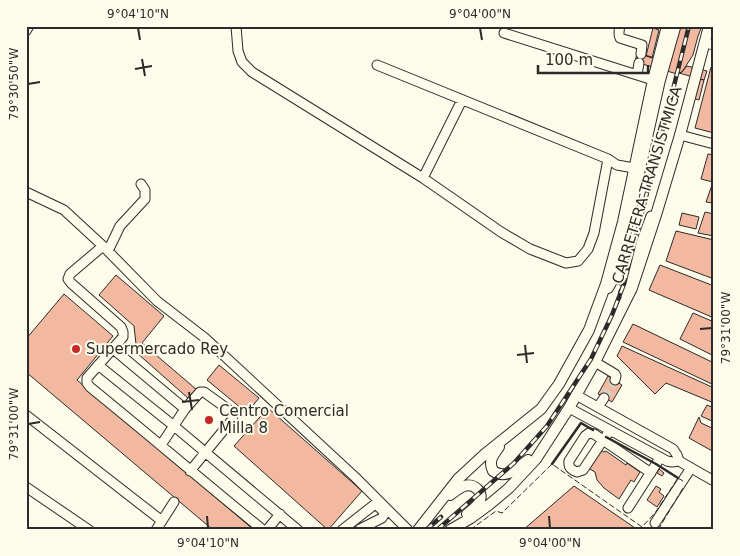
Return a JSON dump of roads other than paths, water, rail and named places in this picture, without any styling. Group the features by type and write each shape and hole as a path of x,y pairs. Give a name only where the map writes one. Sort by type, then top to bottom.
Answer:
{"main road":[{"name":"CARRETERA TRANSÍSTMICA","path":"418,530 458,479 485,454 541,409 559,384 588,330 606,284 623,222 653,80 667,26"},
{"name":"CARRETERA TRANSÍSTMICA","path":"450,530 478,513 509,488 542,451 595,362 632,288 709,44 710,26"},
{"path":"576,395 627,287 627,281 616,278 612,280 588,330"},
{"path":"505,438 493,454 490,462 492,471 498,474 504,475 511,472 542,451"},
{"path":"441,500 466,486 476,487 481,495 480,501 476,506 450,530"}],"street":[{"path":"26,31 29,26"},
{"path":"236,26 238,51 242,62 252,72 423,178 501,232 530,249 555,260 566,263 578,261 588,249 594,233 608,159"},
{"path":"620,26 620,38 642,45 637,75"},
{"path":"616,278 660,82 676,26"},
{"path":"627,281 650,219 665,170 705,26"},
{"path":"504,33 653,80"},
{"path":"377,65 608,159 619,159 634,165"},
{"path":"423,178 462,100"},
{"path":"680,135 714,144"},
{"path":"141,184 145,190 145,199 120,226 106,249 70,274 68,279 121,327 123,332 123,337 87,378 87,383 190,471 263,530"},
{"path":"26,192 64,210 157,301 205,338 355,477 384,513 382,518 361,530"},
{"path":"112,348 185,409"},
{"path":"595,362 615,374 615,380"},
{"path":"98,365 206,452 298,530"},
{"path":"161,445 185,409 200,392 204,392 229,410 233,416 232,420 190,471"},
{"path":"576,395 673,449 679,460 714,481"},
{"path":"598,407 604,398"},
{"path":"568,408 660,458 672,462 679,460"},
{"path":"26,416 162,520"},
{"path":"610,431 604,440 582,470 579,472 574,471 570,467 569,460 585,436 591,433 604,440 651,473"},
{"path":"628,508 660,458"},
{"path":"655,523 691,468"},
{"path":"26,487 89,530"},
{"path":"156,530 174,502"},
{"path":"342,530 376,504"},
{"path":"376,504 408,530"},
{"path":"267,530 280,514"}],"tunnel":[{"path":"604,398 615,380"}],"railway":[{"path":"437,530 514,463 547,426 591,359 612,315 624,284 689,26"},
{"path":"426,530 441,517"}],"place":[{"name":"Supermercado Rey","path":"76,349"},
{"name":"Centro Comercial Milla 8","path":"209,420"}]}
